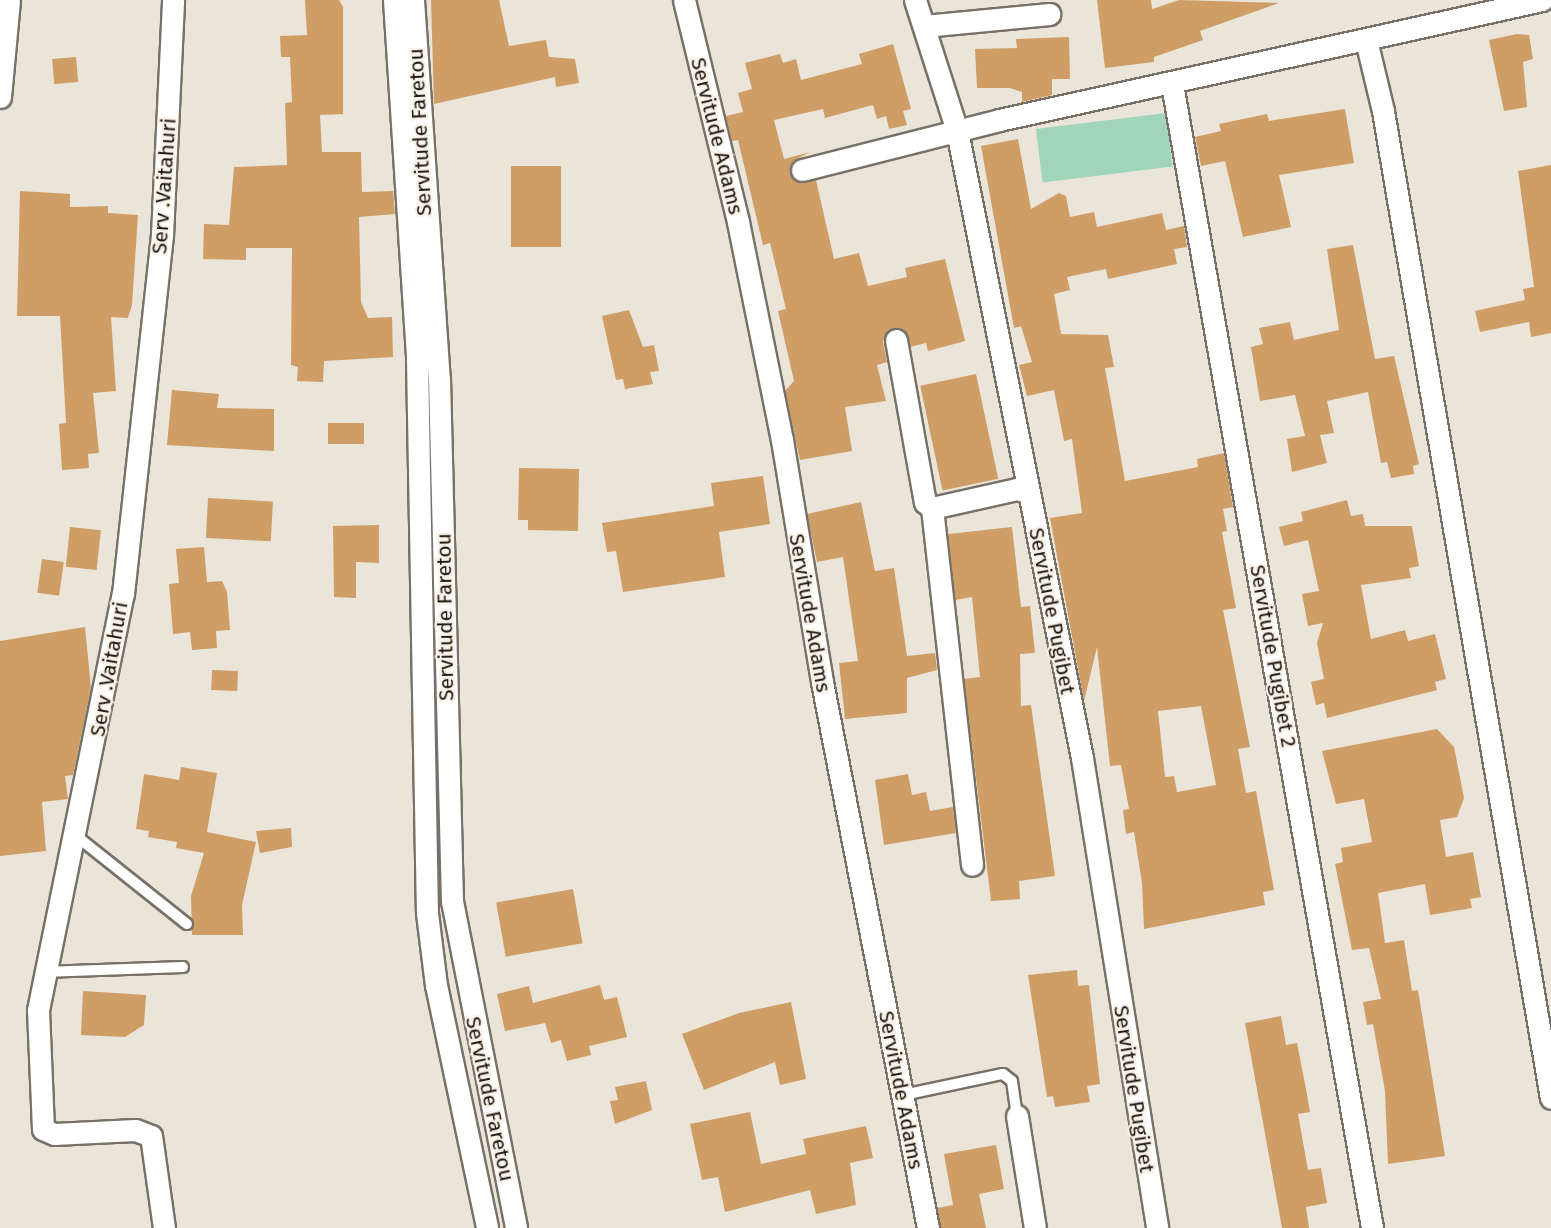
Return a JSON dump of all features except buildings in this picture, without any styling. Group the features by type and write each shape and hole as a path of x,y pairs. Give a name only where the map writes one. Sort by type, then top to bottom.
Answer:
{"street":[{"path":"0,97 9,0"},
{"name":"Serv .Vaitahuri","path":"164,1228 151,1136 135,1130 54,1134 43,1129 38,1010 42,972 75,835 131,533 162,235 173,0"},
{"name":"Servitude Faretou","path":"394,0 417,350 427,913 436,985 487,1228"},
{"name":"Servitude Faretou","path":"413,0 439,378 452,901 516,1228"},
{"name":"Servitude Adams","path":"684,0 738,222 928,1228"},
{"name":"Servitude Pugibet","path":"915,0 957,131 1082,758 1157,1228"},
{"path":"802,170 957,131 1542,0"},
{"path":"924,26 1049,14"},
{"path":"1366,40 1383,111 1551,1098"},
{"name":"Servitude Pugibet 2","path":"1172,84 1372,1228"},
{"path":"896,340 923,494 932,508 972,865"},
{"path":"932,508 1017,489 1028,492"},
{"path":"1017,1116 1035,1228"}],"lane":[{"path":"75,835 187,924"},
{"path":"42,972 183,967"},
{"path":"903,1095 1003,1074 1012,1081 1017,1116"}],"green space":[{"path":"1166,113 1173,167 1043,183 1036,129"}]}
